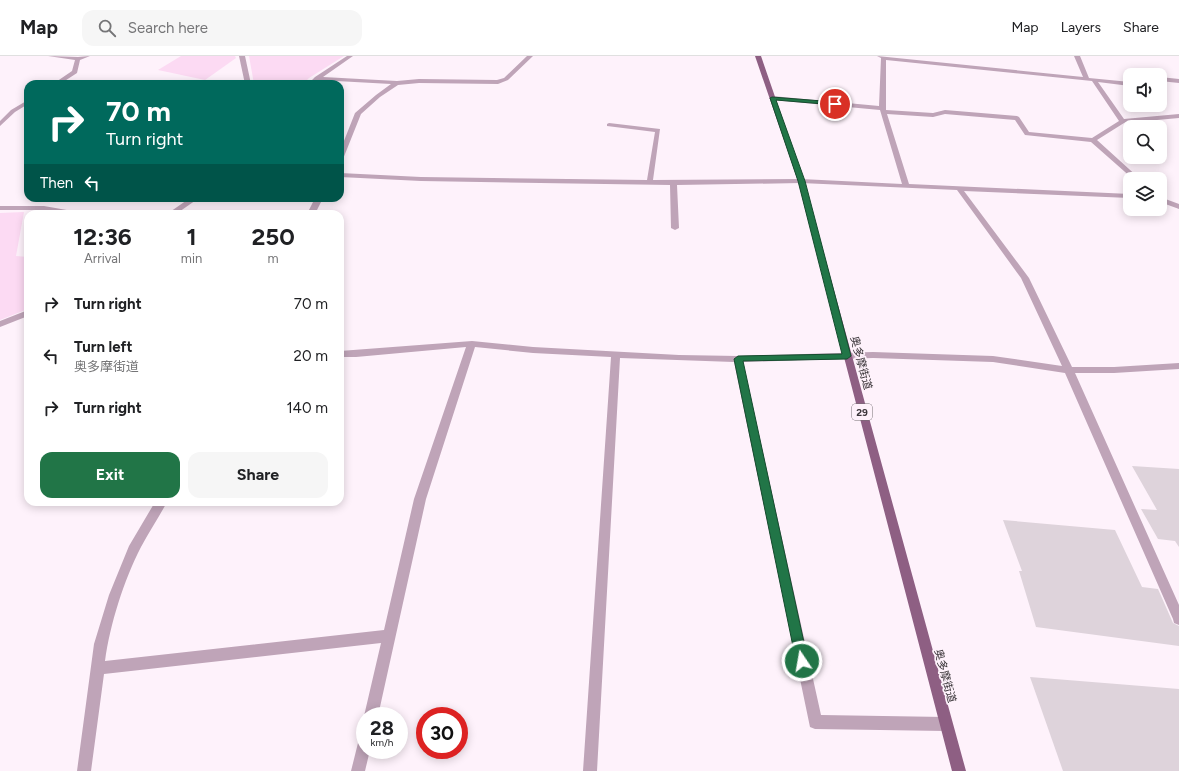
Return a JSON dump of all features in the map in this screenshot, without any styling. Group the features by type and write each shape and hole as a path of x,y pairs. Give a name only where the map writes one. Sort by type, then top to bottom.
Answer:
{"main road":[{"name":"奥多摩街道","path":"758,56 801,181 945,724 959,771"}],"street":[{"path":"51,56 78,59 87,56"},
{"path":"242,56 247,80"},
{"path":"317,78 350,56"},
{"path":"317,78 398,83 419,81 498,82 506,79 530,56"},
{"path":"906,186 882,110 883,56 1123,83"},
{"path":"1077,56 1090,79 1122,121"},
{"path":"62,80 75,72 78,59"},
{"path":"1167,80 1179,81"},
{"path":"344,148 358,113 378,96 398,83"},
{"path":"772,98 933,115 945,112 1017,118 1027,134 1093,140 1129,172"},
{"path":"0,124 14,111 24,105"},
{"path":"0,112 14,111"},
{"path":"1093,140 1122,121 1179,116"},
{"path":"609,125 658,130 650,182"},
{"path":"344,175 429,179 673,183 801,181 1123,196"},
{"path":"673,183 675,228"},
{"path":"959,188 1025,278 1069,370 1179,618"},
{"path":"177,210 189,202"},
{"path":"1167,202 1179,207"},
{"path":"0,208 44,208 55,210"},
{"path":"0,324 24,315"},
{"path":"344,354 472,344 533,350 738,359 873,355 993,359 1069,370 1114,370 1179,366"},
{"path":"372,707 420,499 472,344"},
{"path":"590,771 616,354"},
{"path":"738,359 815,722 945,724"},
{"path":"84,771 101,644 115,595 135,546 159,506"},
{"path":"98,668 389,636"},
{"path":"358,771 361,759"}],"shaded area":[{"path":"181,56 235,56 236,58 205,80 158,70"},
{"path":"249,56 344,56 307,80 253,80"},
{"path":"24,212 16,256 24,257 24,311 0,320 0,213"}],"building":[{"path":"1132,466 1179,469 1179,547 1175,541 1158,539 1141,509 1157,510"},
{"path":"1003,520 1115,530 1142,587 1158,589 1173,623 1179,626 1179,646 1036,627 1019,571 1022,571"},
{"path":"1030,677 1179,689 1179,771 1063,771"}],"route":[{"path":"802,661 738,359 847,356 801,181 772,98 835,104"}]}
